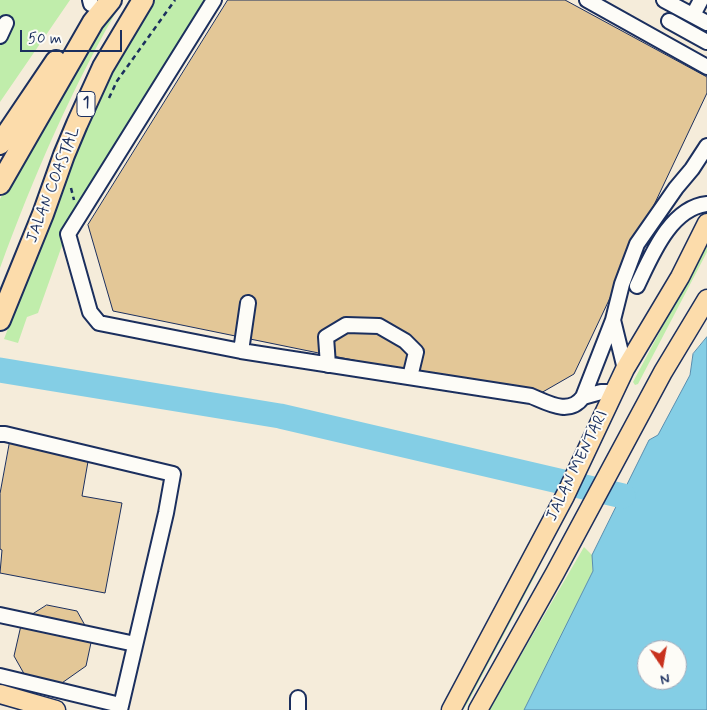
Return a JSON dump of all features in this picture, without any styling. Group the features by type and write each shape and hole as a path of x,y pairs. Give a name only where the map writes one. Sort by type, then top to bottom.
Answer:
{"highway":[{"name":"JALAN COASTAL","path":"0,320 77,124 103,67 143,0"},
{"name":"1","path":"0,184 94,22 96,1"},
{"name":"1","path":"0,144 96,1"}],"main road":[{"name":"JALAN MENTARI","path":"444,710 454,703 565,496 625,369 680,277 707,223"},
{"name":"JALAN MENTARI","path":"478,710 555,573 663,372 707,299"},
{"path":"0,694 56,710"}],"lane":[{"path":"214,0 68,234 90,312 99,323 328,365 530,396 565,408 578,404 583,397 613,320 622,284 637,244 707,146"},
{"path":"587,0 707,67"},
{"path":"664,0 707,23"},
{"path":"693,15 701,0"},
{"path":"669,21 707,42"},
{"path":"637,286 660,240 684,213 699,205 707,204"},
{"path":"241,350 248,303"},
{"path":"663,372 707,314"},
{"path":"613,320 625,369"},
{"path":"328,365 326,337 346,325 379,326 416,352 410,377"},
{"path":"583,397 601,392 614,392"},
{"path":"0,434 173,474 120,708 0,676"},
{"path":"0,615 135,644"}],"path":[{"path":"105,106 117,81 176,0"},
{"path":"68,180 75,205"}],"green space":[{"path":"0,0 70,0 0,102"},
{"path":"117,0 123,0 71,98 41,165 0,268 0,199 19,162"},
{"path":"151,0 205,0 70,223 38,313 27,317 18,343 4,339 32,266 27,262 101,87"},
{"path":"707,243 707,252 638,384 635,385 633,382"},
{"path":"584,547 592,555 593,571 524,710 489,710"},
{"path":"535,568 537,572 467,704 463,710 457,710"}],"water":[{"path":"707,337 707,710 524,710 593,571 592,555 649,440 658,435 690,375 693,354"}],"building":[{"path":"228,0 565,0 707,77 707,93 574,374 534,397 113,311 88,225"},
{"path":"11,436 90,450 82,496 122,503 105,593 0,573 2,550 0,549 0,494"},
{"path":"47,605 77,611 92,638 86,666 59,685 27,679 14,656 22,621"}],"waterway":[{"path":"0,370 280,416 623,496"}]}
